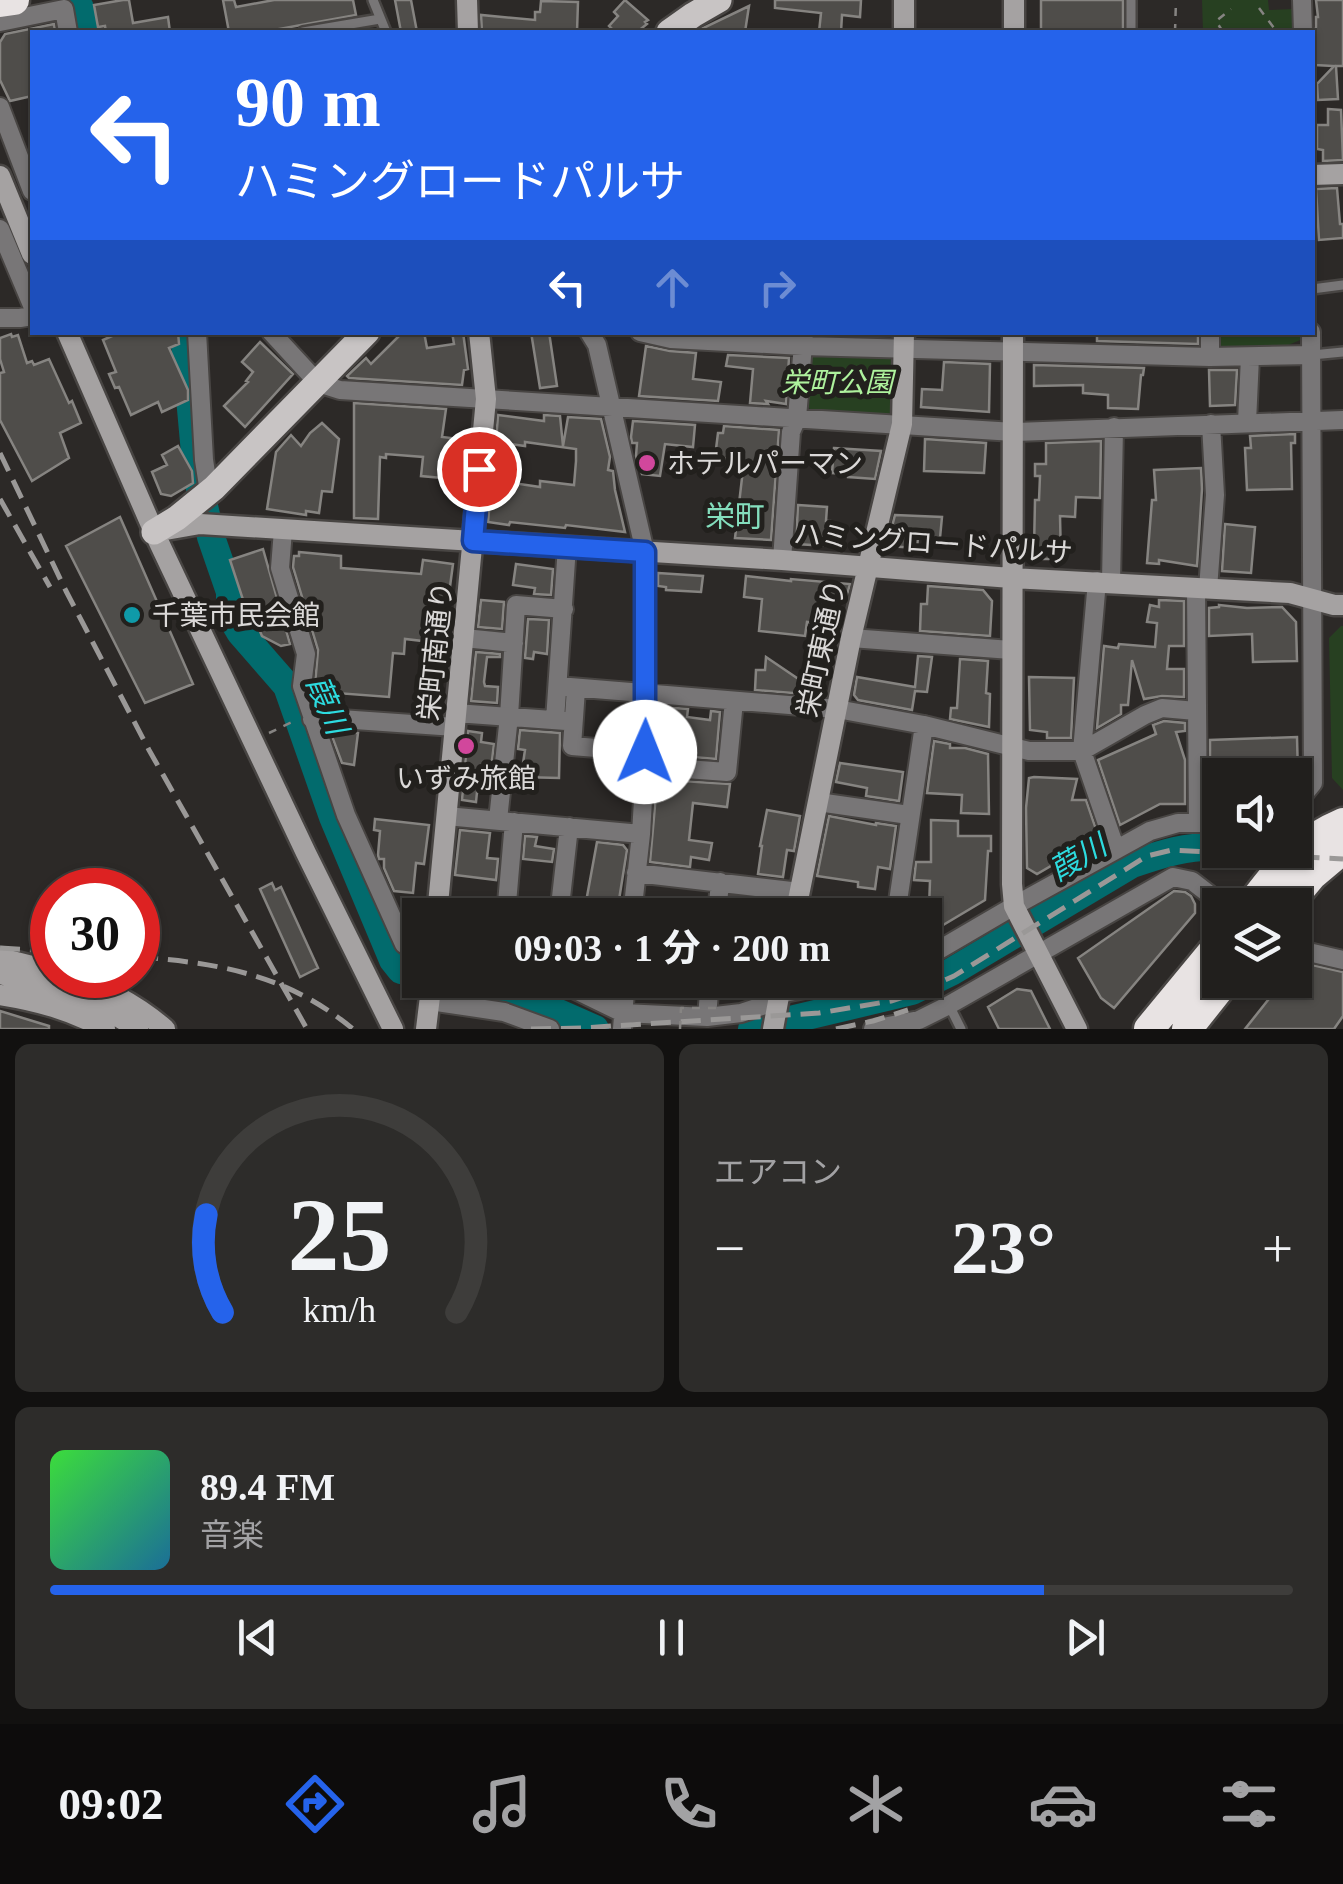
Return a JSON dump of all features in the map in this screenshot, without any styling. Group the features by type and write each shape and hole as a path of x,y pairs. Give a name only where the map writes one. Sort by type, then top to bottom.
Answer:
{"highway":[{"path":"0,2 14,0"},
{"path":"1312,838 1343,822"},
{"path":"1307,888 1337,862"},
{"path":"1264,888 1279,868"},
{"path":"1149,1029 1202,965"},
{"path":"1187,1029 1212,998"}],"main road":[{"path":"696,24 720,0"},
{"path":"154,532 207,500 364,335"}],"street":[{"path":"467,0 468,30"},
{"path":"904,0 904,30"},
{"path":"1014,0 1014,30"},
{"path":"1302,0 1304,30"},
{"path":"0,22 64,9 68,30"},
{"path":"0,107 25,147 30,178"},
{"path":"1315,175 1343,174"},
{"path":"0,176 30,249"},
{"path":"0,229 30,300"},
{"path":"0,318 30,316"},
{"path":"68,335 154,532 393,1029"},
{"path":"197,335 207,500"},
{"path":"274,335 318,382 340,390 1014,432 1343,420"},
{"name":"栄町南通り","path":"439,898 486,400 480,335"},
{"path":"591,335 597,344 645,552 645,759 634,898"},
{"path":"656,335 1013,343 1210,357 1312,354"},
{"path":"1210,335 1210,357"},
{"path":"1312,335 1312,786"},
{"path":"782,560 791,432 797,418 804,340"},
{"name":"栄町東通り","path":"799,898 866,566 902,424 904,341"},
{"path":"1013,343 1012,884 1018,913 1078,1029"},
{"path":"1247,422 1250,358"},
{"path":"1198,821 1196,710 1202,589 1214,495 1211,424"},
{"path":"1114,427 1104,582 1082,751 1116,850"},
{"name":"ハミングロードパルサ","path":"207,500 283,530 1290,593 1343,605"},
{"path":"283,530 280,568 306,654 302,686 346,815 402,940"},
{"path":"567,546 564,721 572,746 727,772 734,701"},
{"path":"506,898 509,716 516,605 564,610"},
{"path":"464,638 514,642"},
{"path":"851,638 1011,650"},
{"path":"567,688 837,708 924,724 1029,751 1082,751 1162,708 1196,710"},
{"path":"312,719 456,720 509,716 564,721"},
{"path":"898,898 924,724"},
{"path":"818,802 909,815"},
{"path":"446,816 641,834"},
{"path":"942,950 1018,913 1150,831 1202,821"},
{"path":"561,898 569,827"},
{"path":"636,874 800,892"},
{"path":"873,1029 919,1020 949,1005 1036,947 1173,877 1192,880 1202,888"},
{"path":"719,898 720,882"},
{"path":"1312,953 1343,960"},
{"path":"0,958 30,966"},
{"path":"4,981 104,1029"},
{"path":"4,981 70,993 138,1029"},
{"path":"123,998 166,1029"},
{"path":"426,1029 430,998"},
{"path":"458,998 550,1029"},
{"path":"584,998 623,1022 712,1012 741,1013 778,1004"},
{"path":"711,998 712,1012"},
{"path":"488,1009 494,1029"}],"lane":[{"path":"373,0 385,30"},
{"path":"1131,0 1131,30"},
{"path":"314,30 380,18"},
{"path":"1315,289 1343,285"},
{"path":"1312,354 1343,352"},
{"path":"949,1005 961,1029"}],"path":[{"path":"1175,30 1176,0"},
{"path":"1259,8 1275,30"},
{"path":"1222,30 1216,21 1230,9"},
{"path":"268,734 292,721"},
{"path":"735,998 735,1002"},
{"path":"680,1029 681,1008 712,1012"}],"green space":[{"path":"1202,0 1268,0 1269,10 1294,9 1294,30 1203,30"},
{"path":"1215,335 1305,338 1286,346 1221,350"},
{"name":"栄町公園","path":"812,351 889,355 895,360 894,409 886,416 812,411 804,403 808,357"},
{"path":"1341,626 1343,790 1332,778 1329,638"}],"building":[{"path":"129,0 133,23 168,17 170,30 106,30 105,26 98,27 94,5"},
{"path":"223,0 234,0 236,7 274,0 353,0 356,15 274,30 229,30"},
{"path":"395,0 411,0 417,30 401,30"},
{"path":"625,0 648,20 647,24 640,30 613,30 609,26 618,16 614,12"},
{"path":"775,0 861,0 860,17 842,15 841,30 819,30 821,13 775,8"},
{"path":"1041,0 1123,0 1123,30 1041,30"},
{"path":"1316,0 1343,0 1343,66 1336,66 1338,99 1318,100 1317,84 1334,66 1315,65"},
{"path":"541,1 578,2 577,30 482,30 481,15 535,20 535,12 540,12"},
{"path":"749,6 745,30 699,30"},
{"path":"54,24 55,30 30,30 30,96 10,101 0,80 0,42 5,34"},
{"path":"1328,109 1341,110 1343,160 1323,161 1323,150 1317,149 1317,125 1328,125"},
{"path":"1337,188 1343,238 1319,240 1316,189"},
{"path":"18,335 27,363 32,361 34,365 49,359 81,423 60,433 69,458 32,481 0,420 0,373 4,372 0,338"},
{"path":"114,335 178,335 179,344 169,348 188,390 188,400 162,412 158,402 131,415 109,374 116,372 103,340"},
{"path":"400,335 425,335 427,348 454,344 452,335 463,335 468,369 464,370 462,385 347,376 366,358 371,364"},
{"path":"531,335 549,335 557,386 540,388"},
{"path":"1097,335 1198,335 1198,344 1097,341"},
{"path":"260,342 293,374 245,427 224,406 248,382 253,372 242,362"},
{"path":"646,346 696,353 693,379 721,382 718,401 639,396"},
{"path":"728,355 789,358 786,404 750,403 753,369 726,366"},
{"path":"944,362 990,364 989,412 921,407 922,389 942,390"},
{"path":"1034,365 1144,368 1138,409 1108,408 1108,395 1083,393 1083,385 1034,386"},
{"path":"1209,370 1237,370 1235,405 1210,406"},
{"path":"354,403 446,409 442,437 468,440 464,480 421,476 423,457 386,454 386,458 380,457 378,519 354,518"},
{"path":"498,415 544,421 544,415 560,416 563,446 568,417 601,419 610,457 608,470 613,471 625,532 488,522 492,480 540,487 540,481 574,485 576,449 496,442"},
{"path":"633,421 695,425 693,447 665,444 660,476 642,474 636,456 637,443 632,443"},
{"path":"322,423 339,439 332,492 322,491 319,513 267,509 276,452 291,435 301,446"},
{"path":"724,426 779,430 771,540 735,538 744,461 715,457 718,433 723,433"},
{"path":"1295,434 1295,443 1291,443 1292,489 1247,490 1245,448 1251,448 1250,436"},
{"path":"925,439 986,443 984,473 924,471"},
{"path":"1101,441 1100,498 1076,497 1075,517 1060,516 1061,559 1043,559 1034,549 1035,500 1039,500 1040,476 1035,476 1035,464 1046,464 1046,443"},
{"path":"178,446 192,471 193,483 171,496 161,494 152,472 167,465 162,455"},
{"path":"834,448 881,451 875,479 832,473"},
{"path":"1201,468 1197,566 1159,560 1159,564 1147,563 1152,500 1156,500 1154,470"},
{"path":"798,505 827,507 828,546 796,544"},
{"path":"895,515 942,517 940,538 918,537 917,548 887,546"},
{"name":"千葉市民会館","path":"120,517 193,684 145,703 66,546"},
{"path":"1225,524 1255,527 1251,573 1222,571"},
{"path":"263,549 290,644 281,646 262,636 254,607 246,609 230,560"},
{"path":"299,552 341,556 341,568 421,574 423,560 453,564 440,643 405,639 404,654 393,653 389,697 337,693 336,706 322,706 315,685 318,650 293,567 294,556 299,556"},
{"path":"516,564 553,569 551,595 534,594 535,588 513,585"},
{"path":"658,573 703,576 701,592 666,590 658,586"},
{"path":"746,576 850,584 846,598 836,596 832,625 807,622 805,636 759,631 762,599 744,597"},
{"path":"928,586 983,590 992,601 990,636 920,631 921,604 927,604"},
{"path":"481,600 504,602 502,629 478,627"},
{"path":"1159,600 1184,601 1184,646 1169,646 1167,669 1184,669 1184,697 1144,699 1132,660 1128,705 1121,705 1121,714 1097,728 1104,646 1155,647 1157,623 1147,622 1150,605 1159,607"},
{"path":"1282,607 1296,622 1297,661 1253,662 1252,634 1209,636 1209,608"},
{"path":"528,619 549,620 547,654 534,652 533,659 525,658"},
{"path":"476,652 500,654 487,657 484,682 485,686 498,687 497,703 471,701"},
{"path":"918,656 932,657 927,692 915,691 912,710 858,700 854,695 857,677 915,687"},
{"path":"766,657 797,678 818,678 817,695 755,690 756,670 765,670"},
{"path":"960,659 988,661 989,727 950,719 951,708 957,708"},
{"path":"1029,677 1074,678 1071,738 1047,738 1047,732 1030,730"},
{"path":"658,707 688,709 687,717 710,720 711,711 720,712 716,759 658,754"},
{"path":"1164,721 1185,723 1185,731 1176,732 1185,760 1185,804 1160,804 1120,825 1098,760 1156,734 1153,725"},
{"path":"520,730 560,733 559,778 521,777 525,750 518,749"},
{"path":"330,731 358,733 354,765 342,763"},
{"path":"468,731 482,733 481,742 494,744 488,793 477,792 476,802 462,800"},
{"path":"1297,737 1298,758 1210,758 1210,740"},
{"path":"934,741 950,744 950,748 988,754 989,814 961,813 962,795 927,793"},
{"path":"840,763 903,772 899,801 866,796 867,788 836,782"},
{"path":"1029,778 1077,779 1072,800 1086,800 1099,838 1037,874 1027,868 1026,808"},
{"path":"666,780 730,784 727,807 693,803 689,840 712,843 709,860 691,857 690,867 650,862 657,783 668,784"},
{"path":"767,810 800,816 794,851 787,850 783,877 758,874"},
{"path":"829,816 896,826 890,869 878,867 875,889 858,887 858,882 817,876"},
{"path":"375,819 429,825 424,864 416,863 413,893 394,891 384,859 379,859 380,831 374,830"},
{"path":"931,820 958,821 958,836 991,836 985,900 942,926 942,898 929,898 930,881 914,880 916,862 931,862"},
{"path":"460,830 490,833 487,858 498,859 496,880 455,875"},
{"path":"525,836 537,837 535,846 554,849 552,862 523,859"},
{"path":"597,842 623,845 627,850 619,898 587,898"},
{"path":"272,883 275,890 281,887 318,968 300,977 260,889"},
{"path":"1174,891 1191,896 1195,913 1114,1008 1101,998 1078,958"},
{"path":"1312,965 1343,972 1343,1016 1334,1029 1245,1029 1270,998 1312,998"},
{"path":"1017,989 1031,991 1050,1029 999,1029 988,1007"},
{"path":"0,1011 49,1026 49,1029 0,1029"}],"waterway":[{"name":"葭川","path":"80,8 85,30"},
{"name":"葭川","path":"184,335 197,475 211,537 230,592 230,615 287,686 333,817 393,960 402,970"},
{"name":"葭川","path":"752,1029 912,991 951,972 1132,864 1202,848"},
{"name":"葭川","path":"525,998 595,1029"}],"railway":[{"path":"0,453 149,750 307,1029"},
{"path":"0,499 50,587"},
{"path":"531,1029 819,1013 891,1001 954,976 1147,856 1172,850 1343,859"},
{"path":"0,948 30,950"},
{"path":"160,959 225,968 278,984 304,996 353,1029"},
{"path":"836,1029 908,1010"}],"place":[{"name":"ホテルパーマン","path":"647,463"},
{"name":"千葉市民会館","path":"132,615"},
{"name":"いずみ旅館","path":"466,746"}],"district":[{"name":"栄町","path":"735,517"}],"route":[{"path":"479,469 473,541 645,552 645,752"}]}
